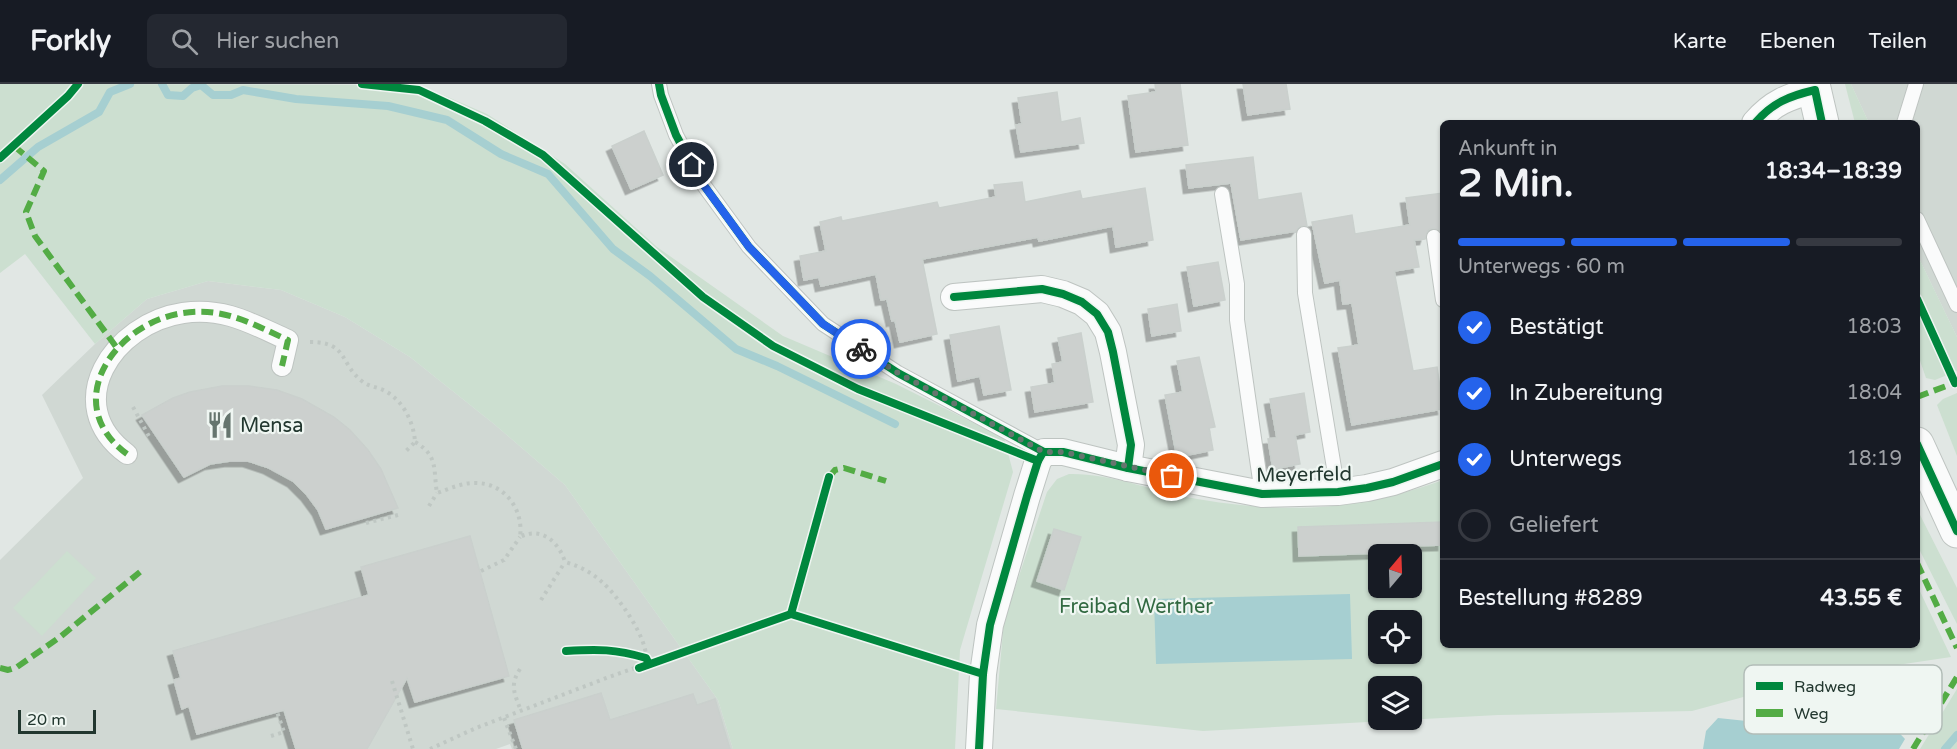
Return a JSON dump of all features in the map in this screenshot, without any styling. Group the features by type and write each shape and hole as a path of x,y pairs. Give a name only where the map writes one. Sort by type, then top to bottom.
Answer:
{"main road":[{"path":"1814,87 1821,120"},
{"path":"1920,451 1957,531"}],"street":[{"path":"1758,120 1765,111 1791,95 1814,87"},
{"path":"954,297 1042,289 1064,294 1082,302 1097,314 1108,332 1113,352 1131,445 1128,468"},
{"path":"127,454 109,437 102,425 96,400 98,385 110,355 135,333 171,316 184,313 211,312 240,318 288,340 282,366"},
{"name":"Meyerfeld","path":"1044,452 1063,452 1128,468 1262,494 1338,492 1393,482 1440,465"},
{"path":"979,749 983,674 990,625 1027,496 1038,461 1044,452"}],"lane":[{"name":"Meyerfeld","path":"659,84 676,135 700,180 749,247 823,324 898,373 1044,452"},
{"path":"1905,120 1916,84"},
{"path":"1222,194 1237,284 1237,320 1262,494"},
{"path":"1920,225 1957,305"},
{"path":"1304,234 1305,293 1338,492"},
{"path":"1434,237 1440,279"}],"path":[{"path":"0,158 68,96 78,84"},
{"path":"363,84 418,90 485,121 543,155 703,297 773,346 858,389 954,428"},
{"path":"288,340 322,342 332,345 341,352 363,382 385,391 400,405 411,424 416,442 429,451 432,457 437,493 429,506"},
{"path":"133,407 151,440"},
{"path":"405,452 416,442"},
{"path":"791,614 829,477"},
{"path":"437,493 472,483 493,485 502,491 516,508 521,529 520,537 504,560 481,571"},
{"path":"366,523 398,514"},
{"path":"520,537 528,533 546,537 561,550 565,562 542,600"},
{"path":"565,562 583,568 608,588 636,628 649,664"},
{"path":"430,749 609,677 791,614 983,674"},
{"path":"566,651 619,650 646,658"},
{"path":"520,669 514,679 513,689 521,711"},
{"path":"392,681 413,749"},
{"path":"271,736 284,732 277,712"},
{"path":"504,718 516,749"}],"shaded area":[{"path":"1851,84 1957,84 1957,337 1920,260 1920,120 1868,120"},
{"path":"208,281 281,290 345,317 410,357 494,424 565,485 718,700 733,749 512,749 510,744 496,749 0,749 0,560 83,478 42,395 95,344 147,299"}],"green space":[{"path":"0,84 420,85 487,114 565,164 657,247 783,336 896,384 1004,438 1013,472 960,650 955,749 733,749 718,700 565,485 494,424 410,357 345,317 281,290 208,281 147,299 95,344 25,254 0,273"},
{"path":"1845,84 1851,84 1868,120 1854,120"},
{"path":"1920,260 1957,337 1957,371 1935,380 1926,378 1920,361"},
{"path":"1957,393 1957,456 1937,405 1943,399"},
{"name":"Freibad Werther","path":"1069,474 1098,476 1220,503 1284,508 1316,507 1378,499 1440,481 1440,648 1920,648 1920,591 1951,657 1897,665 1744,665 1744,697 1692,711 1498,715 1422,719 1422,676 1368,676 1368,722 1203,731 996,709 1004,621 1047,492 1057,479"},
{"path":"1920,515 1957,588 1957,624 1920,551"},
{"path":"67,551 96,578 42,636 13,608"},
{"path":"1957,689 1957,749 1920,749 1929,734 1942,734 1942,713"}],"water":[{"path":"1350,594 1352,659 1156,664 1154,599"},
{"path":"1718,718 1744,721 1744,734 1900,734 1905,739 1899,749 1703,749 1706,731"}],"building":[{"path":"1155,84 1180,84 1188,145 1136,152 1128,96 1156,92"},
{"path":"1243,84 1286,84 1290,109 1248,115"},
{"path":"1057,92 1061,122 1080,118 1084,143 1021,152 1016,125 1022,124 1018,98"},
{"path":"644,131 663,175 631,189 612,146"},
{"path":"1253,157 1258,200 1301,193 1307,226 1300,226 1296,231 1241,240 1231,183 1189,188 1186,165"},
{"path":"1022,182 1025,202 1080,191 1082,199 1145,188 1153,240 1116,247 1113,226 1039,241 1038,237 922,259 937,334 900,342 887,299 881,300 876,274 821,286 819,277 804,280 800,256 826,251 820,222 841,217 842,221 937,202 939,208 996,197 994,185"},
{"path":"1440,193 1440,231 1433,228 1428,230 1425,239 1414,240 1419,267 1394,271 1413,371 1437,367 1440,410 1352,425 1338,348 1359,345 1352,303 1343,304 1340,280 1325,283 1312,222 1352,215 1355,234 1410,225 1406,198"},
{"path":"1218,262 1225,300 1194,306 1187,267"},
{"path":"1177,304 1181,331 1152,336 1148,309"},
{"path":"999,326 1011,390 984,395 980,376 958,381 950,335"},
{"path":"1081,333 1093,402 1035,412 1031,387 1055,383 1052,364 1063,362 1058,338"},
{"path":"1199,357 1215,427 1209,428 1213,450 1177,457 1165,395 1183,392 1177,361"},
{"path":"222,386 249,386 277,390 302,399 334,417 350,430 368,450 381,469 398,508 326,529 318,510 307,495 293,481 269,468 248,461 230,461 210,464 184,477 142,415 173,398"},
{"path":"1304,393 1310,432 1295,435 1300,464 1273,469 1268,439 1277,438 1270,399"},
{"path":"1440,522 1440,545 1368,544 1368,554 1299,556 1298,527"},
{"path":"1054,529 1081,537 1064,590 1037,581"},
{"path":"470,536 509,676 415,702 407,678 367,749 296,749 284,710 197,734 189,706 182,709 174,680 181,678 173,651 369,595 361,567"},
{"path":"601,693 610,720 693,694 697,705 715,699 730,749 523,749 514,720"}],"waterway":[{"path":"0,180 38,147 99,112 110,92 130,84"},
{"path":"162,84 168,95 183,96 192,88 201,85 213,95 231,95 243,90 296,99 388,106 447,120 501,154 548,174 613,249 650,276 736,349 777,366 895,424"},
{"path":"1945,749 1957,735"}],"marked path":[{"path":"14,146 44,171 26,212 35,236 117,348"},
{"path":"127,454 107,434 97,412 97,390 104,368 117,349 136,332 158,320 183,313 212,312 238,318 288,340 282,366"},
{"path":"1920,396 1957,382"},
{"path":"829,477 835,470 844,468 886,481"},
{"path":"1920,569 1957,648"},
{"path":"0,668 8,670 17,667 60,637 140,572"},
{"path":"1942,702 1957,677"},
{"path":"1913,749 1922,734"}],"cycle path":[{"path":"0,158 68,96 78,84"},
{"path":"362,84 419,90 485,121 543,155 703,297 773,346 858,389 1038,461"},
{"path":"659,84 676,135 700,180 749,247 823,324 898,373 1044,452 1063,452 1128,468 1262,494 1338,492 1367,488 1393,482 1440,465"},
{"path":"1758,120 1782,101 1815,90 1821,120"},
{"path":"954,297 1042,289 1082,302 1097,314 1108,332 1113,352 1131,445 1128,468"},
{"path":"1920,306 1955,383"},
{"path":"1920,451 1957,531"},
{"path":"979,749 983,674 990,625 1027,496 1042,454"},
{"path":"791,614 829,477"},
{"path":"639,668 791,614 983,674"},
{"path":"566,651 616,651 646,658 649,664"}],"way so far":[{"path":"861,349 898,373 1044,452 1063,452 1172,476"}],"place":[{"name":"Mensa","path":"220,425"}],"route":[{"path":"692,165 700,180 749,247 823,324 861,349"}]}
